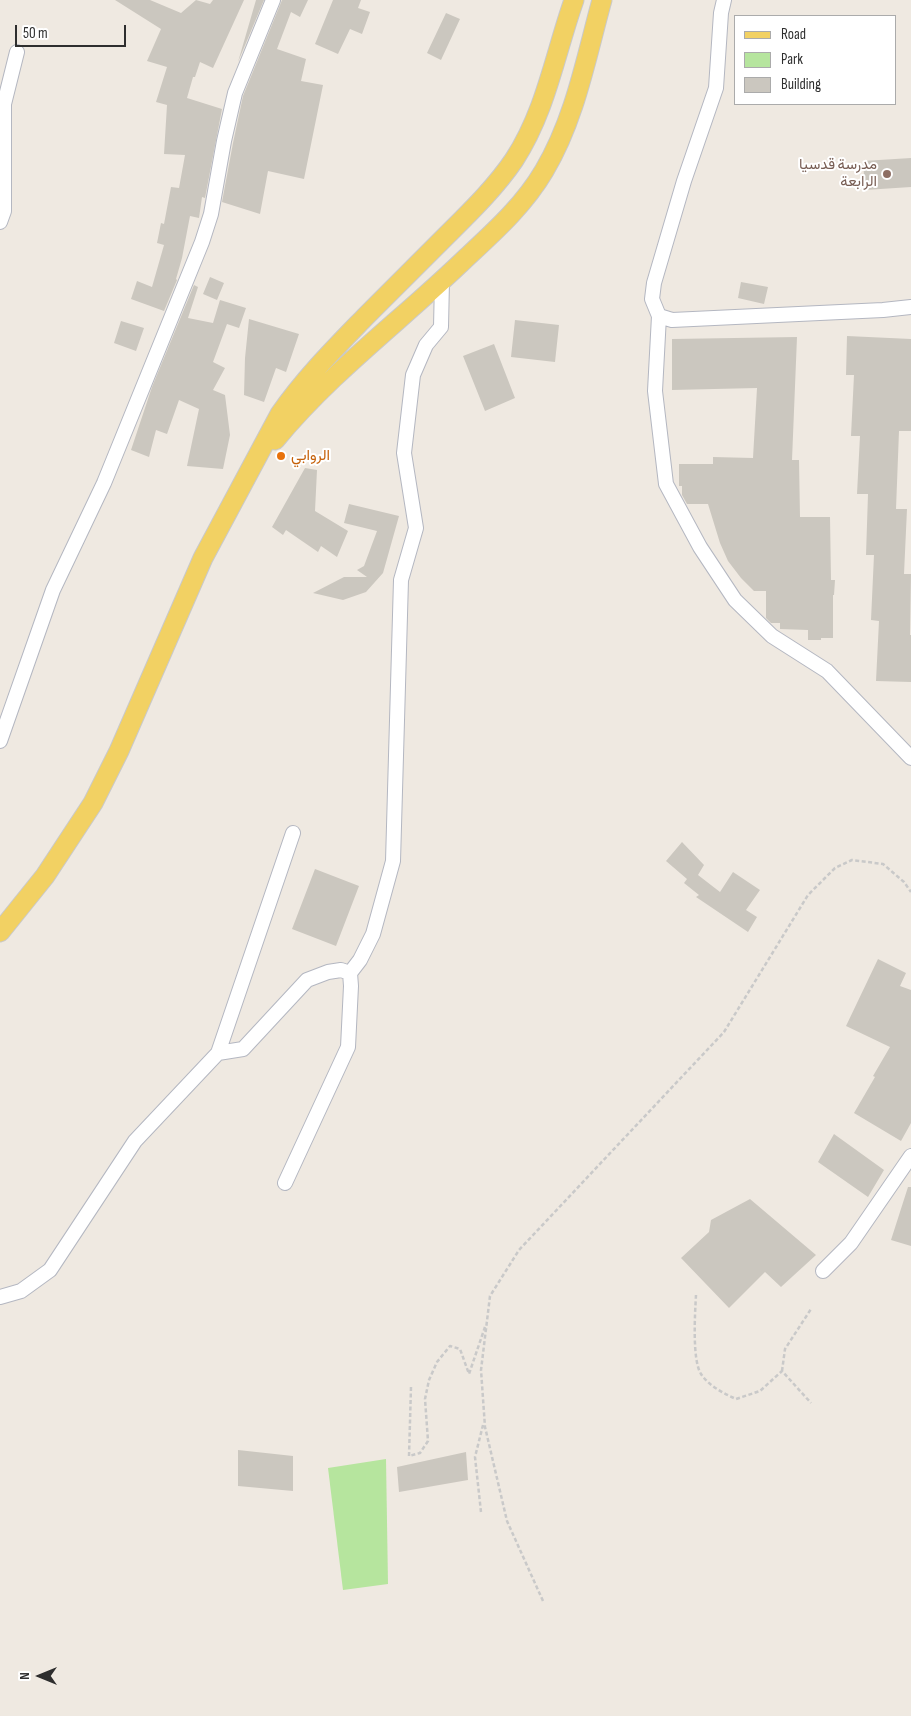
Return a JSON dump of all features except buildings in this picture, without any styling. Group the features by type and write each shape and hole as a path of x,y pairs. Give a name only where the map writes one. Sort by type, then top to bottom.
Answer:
{"main road":[{"path":"0,932 45,876 93,803 119,751 203,558 236,494 255,464 280,414 320,364 483,198 514,159 532,128 543,102 574,0"},
{"path":"255,464 324,387 508,219 529,194 557,147 570,114 602,0"}],"street":[{"path":"0,741 53,590 104,483 202,242 211,214 224,140 235,92 272,0"},
{"path":"724,0 721,13 716,88 684,181 654,283 652,299 659,316 655,390 666,484 700,547 735,600 772,636 828,671 911,758"},
{"path":"0,222 4,211 4,104 17,52"},
{"path":"285,1183 348,1047 350,973 360,960 373,934 393,861 401,580 416,528 404,453 413,375 426,345 440,327 442,281"},
{"path":"659,316 672,320 883,310 911,306"},
{"path":"0,1298 21,1291 50,1270 135,1141 218,1053 293,833"},
{"path":"218,1053 243,1049 307,980 328,972 341,970 350,973"},
{"path":"823,1271 851,1243 909,1163"}],"path":[{"path":"544,1601 507,1521 484,1421 482,1370 490,1296 519,1250 724,1032 808,894 835,868 852,860 883,864 904,882 911,892"},
{"path":"696,1296 696,1352 700,1373 717,1390 736,1399 760,1391 782,1371 785,1349 811,1309"},
{"path":"411,1387 409,1456 420,1453 428,1441 425,1399 429,1380 437,1362 450,1346 460,1349 469,1374 487,1320"},
{"path":"782,1371 811,1403"},
{"path":"482,1512 475,1457 484,1421"}],"green space":[{"path":"386,1459 388,1584 343,1590 328,1468"}],"place":[{"name":"مدرسة قدسيا الرابعة","path":"887,174"},
{"name":"الروابي","path":"281,456"}]}
